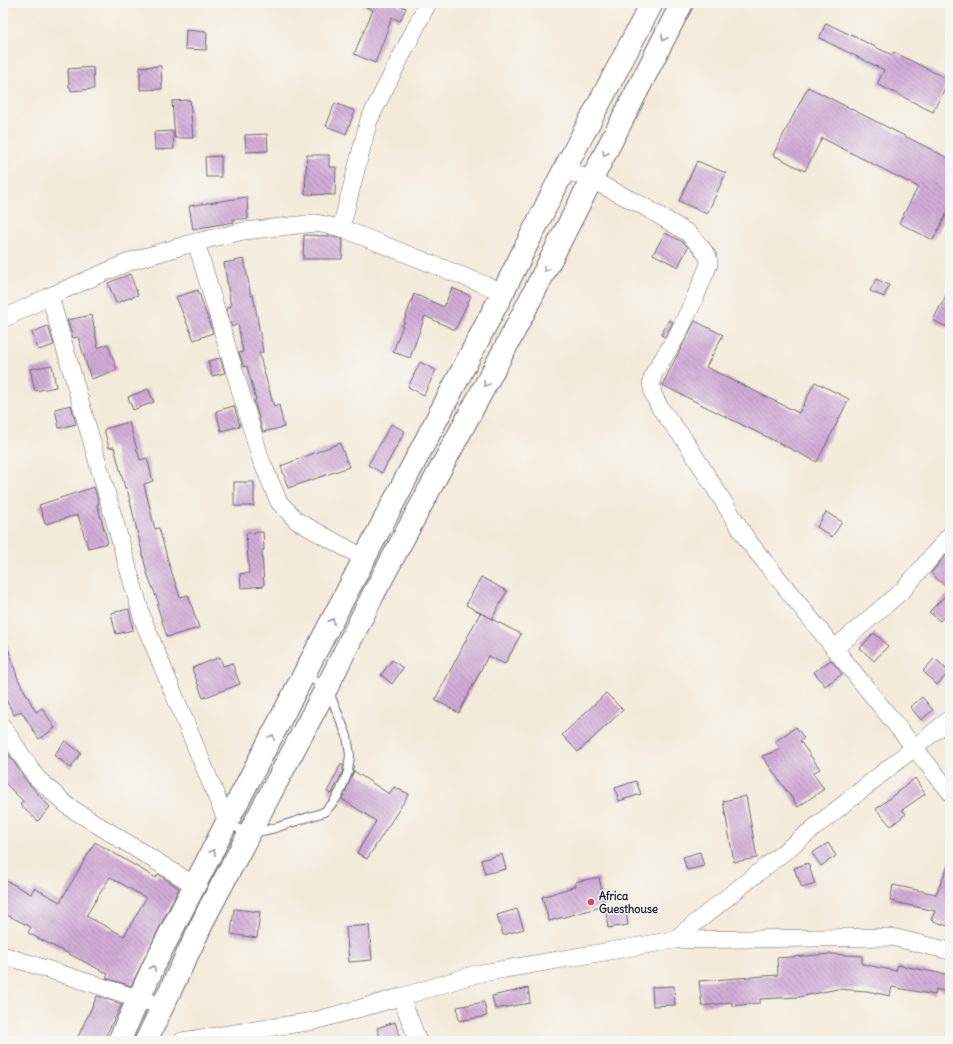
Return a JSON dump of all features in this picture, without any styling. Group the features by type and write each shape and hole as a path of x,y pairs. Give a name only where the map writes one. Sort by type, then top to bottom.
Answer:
{"street":[{"path":"341,228 369,120 428,3"},
{"path":"146,1041 209,908 327,687 374,593 509,341 682,3"},
{"path":"119,1041 157,960 196,886 227,822 503,292 647,5"},
{"path":"564,170 592,180 645,207 688,233 702,247 708,257 708,264 695,298 677,336 654,374 651,382 653,394 660,408 684,439 748,541 950,792"},
{"path":"3,319 50,296 131,261 196,242 244,231 316,223 341,228 503,292"},
{"path":"196,242 261,460 279,502 297,521 364,558"},
{"path":"50,296 143,620 227,822"},
{"path":"834,649 904,589 950,535"},
{"path":"352,582 374,593"},
{"path":"674,940 913,747 950,719"},
{"path":"3,727 36,777 68,807 196,886"},
{"path":"182,1041 314,1020 401,997 476,974 674,940 892,937 950,951"},
{"path":"3,955 162,1006"},
{"path":"401,997 418,1041"}],"lane":[{"path":"227,822 248,834 275,828 324,812 334,803 340,792 348,772 350,755 347,736 327,687 304,675"}],"building":[{"path":"358,3 398,3 397,5 406,8 400,21 392,17 375,63 354,54 373,10"},
{"path":"826,23 892,55 894,52 949,80 933,112 877,84 884,70 819,38"},
{"path":"186,30 207,32 206,50 185,49"},
{"path":"161,66 162,89 140,90 140,67"},
{"path":"93,67 94,89 71,91 69,87 68,69"},
{"path":"808,87 950,159 950,207 933,240 899,223 918,187 822,138 805,171 773,155"},
{"path":"190,100 193,138 175,138 172,101"},
{"path":"335,103 355,111 346,134 326,126"},
{"path":"173,131 174,149 155,150 154,132"},
{"path":"267,134 268,151 246,152 245,135"},
{"path":"307,155 329,155 329,167 336,167 335,195 305,194"},
{"path":"221,156 221,177 206,177 205,157"},
{"path":"697,161 726,173 707,214 679,201"},
{"path":"247,197 248,219 233,219 234,222 193,229 189,206"},
{"path":"665,233 683,242 688,247 678,267 653,254"},
{"path":"304,235 329,236 343,239 342,259 303,259"},
{"path":"244,259 251,296 253,295 263,352 259,353 274,407 279,405 284,427 263,432 254,401 256,400 247,366 244,367 239,353 243,352 238,324 232,327 226,308 231,306 224,263"},
{"path":"130,274 138,295 116,303 108,283"},
{"path":"876,279 889,285 884,297 870,291"},
{"path":"452,288 471,296 455,330 425,316 410,358 393,352 414,294 444,307"},
{"path":"950,288 950,329 933,320"},
{"path":"198,290 213,333 194,340 176,297"},
{"path":"92,315 98,348 108,344 117,370 91,379 78,337 73,338 67,320"},
{"path":"669,320 673,322 665,337 661,335"},
{"path":"695,321 723,335 706,367 799,413 815,382 849,399 817,462 662,385"},
{"path":"48,326 54,345 38,350 32,332"},
{"path":"220,358 225,373 212,376 208,361"},
{"path":"420,362 436,370 424,395 408,387"},
{"path":"52,365 56,387 35,391 30,369"},
{"path":"148,389 154,402 133,410 128,397"},
{"path":"71,405 76,424 59,428 55,409"},
{"path":"234,406 240,426 221,431 216,411"},
{"path":"129,422 140,460 147,458 153,481 144,484 155,529 159,528 180,597 188,595 199,628 167,637 157,605 159,604 147,573 127,488 125,488 114,447 109,448 104,429"},
{"path":"391,424 405,431 382,473 368,465"},
{"path":"340,443 349,467 288,488 281,466"},
{"path":"234,482 254,482 254,506 234,506"},
{"path":"94,487 99,504 97,504 108,543 88,548 78,515 45,524 39,505"},
{"path":"826,512 842,522 832,537 817,527"},
{"path":"263,532 264,550 262,550 264,586 241,588 240,574 249,573 246,533"},
{"path":"950,550 950,591 931,573"},
{"path":"481,577 507,591 492,619 466,605"},
{"path":"950,591 950,611 940,621 929,612"},
{"path":"129,609 133,630 116,634 111,613"},
{"path":"480,613 521,634 505,664 488,656 459,713 435,700"},
{"path":"874,633 888,646 874,661 860,648"},
{"path":"3,642 6,642 18,679 36,712 42,708 55,728 39,739 21,711 14,715 3,694"},
{"path":"220,657 223,666 232,663 240,684 203,698 192,668"},
{"path":"935,658 949,672 937,685 923,671"},
{"path":"392,660 403,668 392,684 381,675"},
{"path":"831,660 842,674 825,686 814,672"},
{"path":"606,693 623,710 578,752 562,735"},
{"path":"922,697 933,710 921,720 910,707"},
{"path":"796,727 804,738 800,741 820,769 813,773 824,789 798,807 762,756 781,749 775,742"},
{"path":"65,741 81,753 71,768 54,755"},
{"path":"3,746 28,783 50,807 38,821 20,805 23,801 3,781"},
{"path":"341,764 343,765 343,771 332,794 327,792"},
{"path":"354,771 389,794 394,787 409,794 367,859 357,853 376,821 342,799"},
{"path":"915,778 925,794 902,810 906,814 891,826 876,809"},
{"path":"636,781 641,794 619,801 615,788"},
{"path":"746,796 757,858 734,862 723,801"},
{"path":"95,842 156,878 158,874 179,888 131,986 106,978 108,974 28,933 31,927 3,913 3,879 31,894 34,888 60,902","holes":["110,877 146,898 124,936 86,916"]},
{"path":"828,843 836,856 821,866 812,853"},
{"path":"700,852 704,866 687,870 683,857"},
{"path":"502,854 506,869 485,874 481,860"},
{"path":"950,861 950,927 931,920 935,911 890,901 893,885 936,894"},
{"path":"808,863 815,884 802,888 794,868"},
{"path":"599,877 605,906 549,921 542,897 576,886 575,882"},
{"path":"234,909 260,912 257,938 231,934"},
{"path":"517,909 524,929 503,935 497,915"},
{"path":"626,910 628,925 608,928 606,913"},
{"path":"369,925 372,960 349,962 346,927"},
{"path":"831,954 862,956 862,964 896,971 897,965 950,975 950,993 936,989 935,995 892,987 890,996 867,991 837,989 799,997 760,999 760,1003 732,1006 732,1002 702,1006 699,981 778,975 777,958"},
{"path":"674,986 675,1005 653,1006 652,987"},
{"path":"528,988 530,1003 495,1009 492,996"},
{"path":"97,996 122,1004 103,1041 76,1041"},
{"path":"484,1002 487,1016 459,1021 457,1007"},
{"path":"395,1022 401,1041 381,1041 377,1028"}],"place":[{"name":"Africa Guesthouse","path":"591,902"}]}
